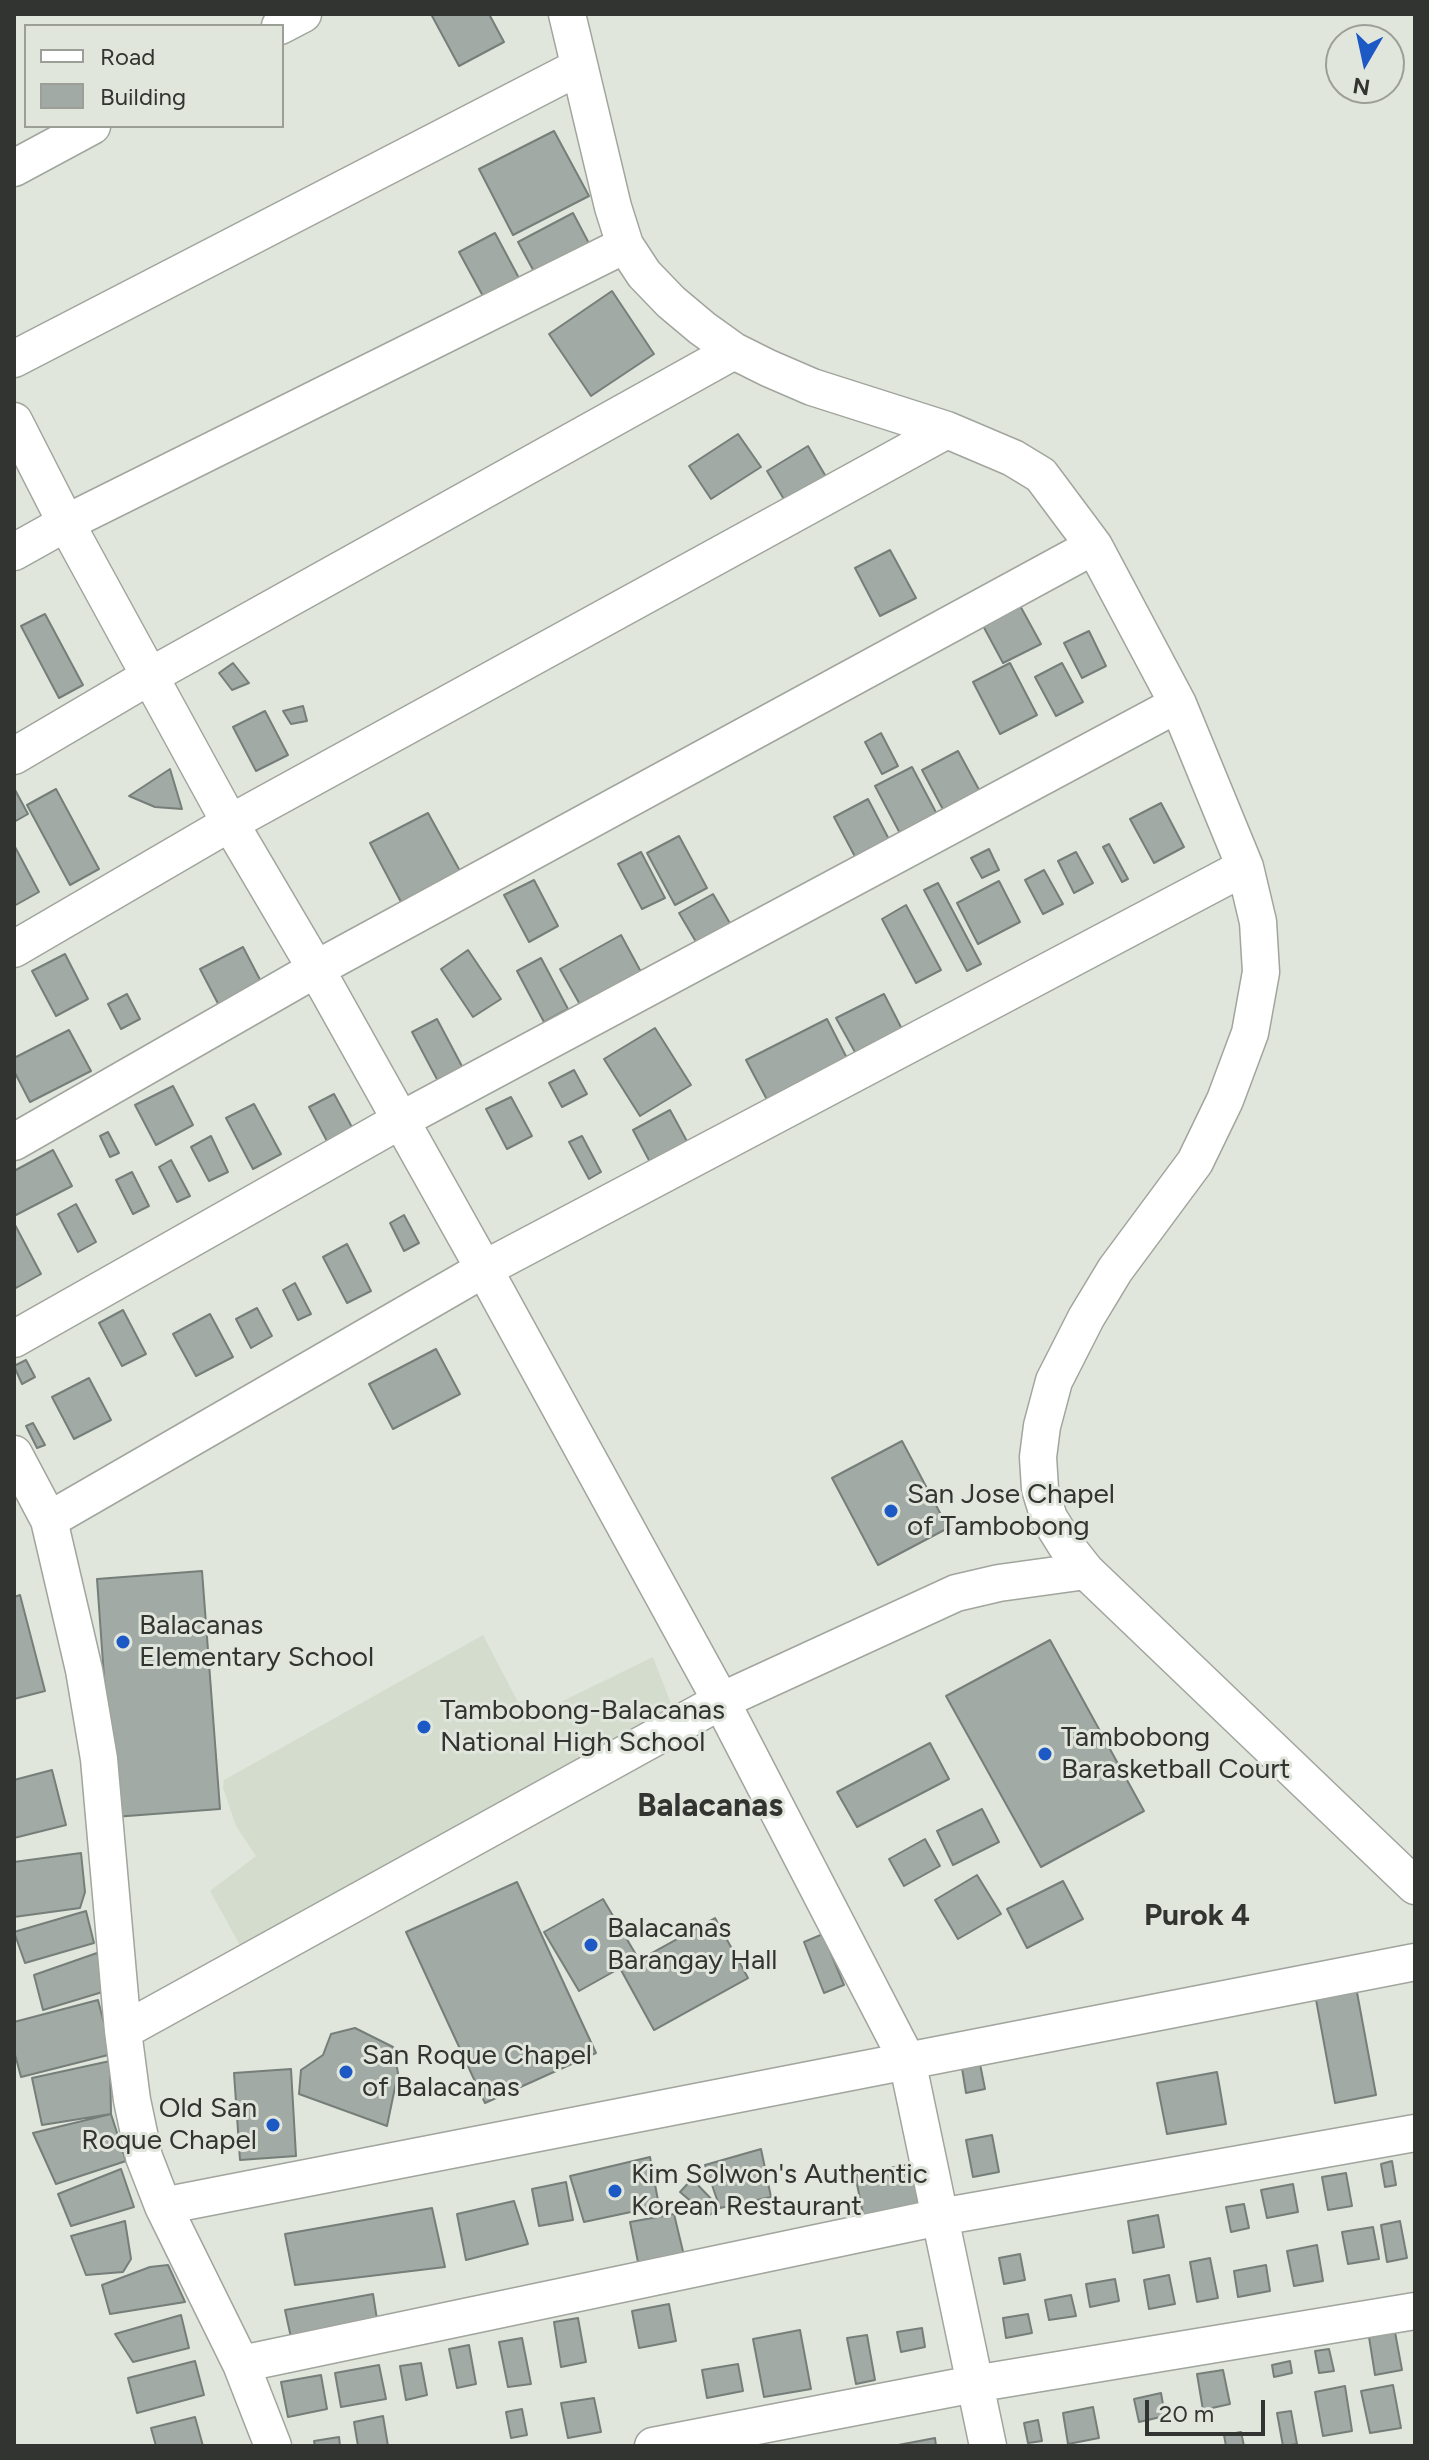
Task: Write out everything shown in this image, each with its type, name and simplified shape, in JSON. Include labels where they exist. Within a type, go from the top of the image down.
[{"type":"street","points":[[284,24],[303,14]]},
{"type":"street","points":[[567,14],[625,245],[644,274],[671,302],[734,351],[812,387],[947,430],[1013,458],[1041,475],[1094,546],[1178,704],[1245,867],[1258,922],[1261,972],[1250,1033],[1225,1100],[1195,1162],[1115,1270],[1054,1381],[1042,1426],[1038,1457],[1040,1489],[1049,1518],[1086,1571],[1415,1886]]},
{"type":"street","points":[[14,359],[579,67]]},
{"type":"street","points":[[14,168],[88,128]]},
{"type":"street","points":[[14,552],[66,523],[625,245]]},
{"type":"street","points":[[14,756],[150,676],[734,351]]},
{"type":"street","points":[[14,421],[66,523],[230,823],[401,1120],[721,1701],[907,2060],[988,2446]]},
{"type":"street","points":[[14,949],[230,823],[947,430]]},
{"type":"street","points":[[14,1142],[316,969],[1094,546]]},
{"type":"street","points":[[14,1339],[401,1120],[1178,704]]},
{"type":"street","points":[[49,1520],[484,1269],[1245,867]]},
{"type":"street","points":[[14,1454],[49,1520],[84,1670],[99,1759],[123,2031],[132,2100],[144,2157],[163,2206],[241,2364],[273,2446]]},
{"type":"street","points":[[123,2031],[721,1701],[956,1593],[999,1583],[1086,1571]]},
{"type":"street","points":[[163,2206],[1415,1962]]},
{"type":"street","points":[[241,2364],[940,2217],[1415,2133]]},
{"type":"street","points":[[653,2446],[974,2384],[1415,2311]]},
{"type":"shaded area","points":[[483,1635],[518,1702],[529,1699],[542,1711],[653,1657],[675,1714],[246,1956],[210,1891],[256,1856],[236,1826],[223,1788],[224,1780]]},
{"type":"building","points":[[431,14],[489,14],[504,42],[459,66]]},
{"type":"building","points":[[554,131],[589,196],[513,235],[479,169]]},
{"type":"building","points":[[573,213],[593,251],[538,279],[518,242]]},
{"type":"building","points":[[495,233],[520,280],[484,298],[459,252]]},
{"type":"building","points":[[612,291],[654,354],[591,396],[549,334]]},
{"type":"building","points":[[738,434],[761,467],[711,499],[689,466]]},
{"type":"building","points":[[808,446],[832,487],[791,511],[767,471]]},
{"type":"building","points":[[890,550],[916,598],[880,616],[855,568]]},
{"type":"building","points":[[1018,602],[1041,644],[1003,663],[981,622]]},
{"type":"building","points":[[45,614],[83,685],[59,698],[21,626]]},
{"type":"building","points":[[1089,631],[1106,666],[1082,678],[1064,643]]},
{"type":"building","points":[[233,663],[249,683],[232,690],[219,673]]},
{"type":"building","points":[[1010,663],[1037,715],[1000,734],[973,682]]},
{"type":"building","points":[[1062,663],[1083,702],[1056,716],[1035,677]]},
{"type":"building","points":[[303,706],[307,721],[291,724],[283,711]]},
{"type":"building","points":[[265,711],[288,755],[256,771],[233,727]]},
{"type":"building","points":[[881,733],[898,766],[882,774],[865,742]]},
{"type":"building","points":[[958,751],[983,797],[947,817],[922,770]]},
{"type":"building","points":[[912,767],[940,820],[903,839],[875,786]]},
{"type":"building","points":[[170,769],[182,809],[155,807],[129,796]]},
{"type":"building","points":[[14,788],[28,814],[14,822]]},
{"type":"building","points":[[56,789],[99,869],[70,885],[27,805]]},
{"type":"building","points":[[868,799],[894,849],[860,866],[834,817]]},
{"type":"building","points":[[1161,803],[1184,847],[1154,863],[1130,819]]},
{"type":"building","points":[[428,813],[460,871],[401,902],[370,843]]},
{"type":"building","points":[[679,836],[707,888],[675,905],[647,853]]},
{"type":"building","points":[[1109,844],[1128,879],[1122,882],[1103,847]]},
{"type":"building","points":[[14,845],[39,892],[14,906]]},
{"type":"building","points":[[989,849],[999,870],[982,878],[971,858]]},
{"type":"building","points":[[641,852],[665,898],[642,909],[618,864]]},
{"type":"building","points":[[1076,852],[1093,883],[1074,893],[1058,861]]},
{"type":"building","points":[[1044,870],[1063,904],[1043,914],[1025,880]]},
{"type":"building","points":[[534,880],[558,926],[529,942],[504,895]]},
{"type":"building","points":[[999,881],[1020,922],[978,944],[957,903]]},
{"type":"building","points":[[938,883],[981,964],[967,971],[924,890]]},
{"type":"building","points":[[713,894],[735,932],[702,952],[679,913]]},
{"type":"building","points":[[906,905],[941,970],[916,983],[882,919]]},
{"type":"building","points":[[621,935],[647,983],[587,1017],[560,969]]},
{"type":"building","points":[[243,947],[268,995],[225,1017],[200,969]]},
{"type":"building","points":[[468,950],[501,999],[473,1017],[441,969]]},
{"type":"building","points":[[65,954],[88,999],[56,1016],[32,971]]},
{"type":"building","points":[[541,958],[568,1009],[544,1022],[517,971]]},
{"type":"building","points":[[127,994],[140,1019],[121,1029],[108,1004]]},
{"type":"building","points":[[884,994],[906,1037],[860,1061],[836,1018]]},
{"type":"building","points":[[437,1019],[464,1070],[439,1083],[412,1032]]},
{"type":"building","points":[[827,1019],[853,1070],[773,1111],[746,1060]]},
{"type":"building","points":[[655,1028],[691,1085],[640,1116],[604,1059]]},
{"type":"building","points":[[69,1030],[91,1071],[30,1102],[14,1071],[14,1058]]},
{"type":"building","points":[[574,1070],[587,1094],[562,1107],[549,1083]]},
{"type":"building","points":[[173,1086],[193,1125],[156,1145],[135,1105]]},
{"type":"building","points":[[334,1094],[353,1129],[328,1143],[309,1107]]},
{"type":"building","points":[[511,1097],[532,1136],[507,1149],[486,1109]]},
{"type":"building","points":[[254,1104],[281,1154],[253,1169],[226,1118]]},
{"type":"building","points":[[670,1110],[689,1145],[651,1164],[633,1130]]},
{"type":"building","points":[[108,1132],[119,1153],[110,1157],[100,1136]]},
{"type":"building","points":[[211,1136],[228,1172],[209,1181],[191,1147]]},
{"type":"building","points":[[582,1136],[601,1172],[589,1179],[569,1142]]},
{"type":"building","points":[[53,1150],[72,1186],[14,1216],[14,1171]]},
{"type":"building","points":[[171,1160],[190,1196],[177,1202],[159,1167]]},
{"type":"building","points":[[132,1172],[149,1206],[133,1214],[116,1180]]},
{"type":"building","points":[[76,1204],[96,1242],[78,1252],[58,1214]]},
{"type":"building","points":[[404,1215],[419,1243],[404,1251],[390,1223]]},
{"type":"building","points":[[14,1223],[41,1274],[16,1288],[14,1284]]},
{"type":"building","points":[[347,1244],[371,1291],[347,1303],[323,1257]]},
{"type":"building","points":[[295,1283],[311,1314],[298,1320],[283,1290]]},
{"type":"building","points":[[257,1308],[272,1336],[251,1348],[236,1319]]},
{"type":"building","points":[[123,1310],[146,1354],[122,1366],[99,1323]]},
{"type":"building","points":[[210,1314],[233,1357],[196,1376],[173,1334]]},
{"type":"building","points":[[436,1349],[460,1394],[393,1429],[369,1384]]},
{"type":"building","points":[[26,1360],[35,1377],[22,1384],[14,1366]]},
{"type":"building","points":[[89,1378],[111,1420],[74,1439],[52,1397]]},
{"type":"building","points":[[33,1423],[45,1445],[37,1448],[26,1426]]},
{"type":"building","points":[[902,1441],[948,1528],[878,1565],[832,1478]]},
{"type":"building","points":[[202,1571],[220,1809],[114,1817],[97,1579]]},
{"type":"building","points":[[20,1595],[45,1691],[14,1699],[14,1597]]},
{"type":"building","name":"Tambobong Barasketball Court","points":[[1050,1640],[1144,1811],[1041,1867],[946,1696]]},
{"type":"building","points":[[930,1743],[949,1779],[857,1827],[837,1792]]},
{"type":"building","points":[[52,1770],[66,1825],[14,1838],[14,1780]]},
{"type":"building","points":[[982,1809],[999,1842],[953,1865],[937,1831]]},
{"type":"building","points":[[925,1839],[940,1866],[904,1886],[889,1859]]},
{"type":"building","points":[[81,1853],[85,1892],[80,1908],[14,1917],[14,1862]]},
{"type":"building","points":[[977,1875],[1001,1914],[958,1939],[935,1900]]},
{"type":"building","points":[[1063,1881],[1083,1919],[1027,1948],[1007,1909]]},
{"type":"building","points":[[517,1882],[596,2053],[485,2103],[406,1932]]},
{"type":"building","name":"Balacanas Barangay Hall","points":[[603,1899],[638,1958],[579,1991],[544,1932]]},
{"type":"building","points":[[86,1911],[94,1943],[25,1963],[14,1932]]},
{"type":"building","points":[[715,1918],[748,1978],[654,2030],[621,1970]]},
{"type":"building","points":[[823,1934],[844,1985],[824,1993],[804,1942]]},
{"type":"building","points":[[97,1953],[109,1990],[43,2010],[34,1975]]},
{"type":"building","points":[[1356,1987],[1376,2095],[1335,2103],[1315,1994]]},
{"type":"building","points":[[98,2000],[112,2054],[21,2077],[14,2051],[14,2022]]},
{"type":"building","points":[[355,2028],[393,2047],[398,2073],[387,2126],[299,2094],[301,2070],[323,2055],[331,2034]]},
{"type":"building","points":[[979,2059],[985,2089],[966,2093],[961,2062]]},
{"type":"building","points":[[110,2061],[111,2114],[42,2125],[32,2078]]},
{"type":"building","points":[[291,2069],[296,2156],[240,2160],[234,2073]]},
{"type":"building","points":[[1217,2072],[1226,2124],[1167,2134],[1157,2083]]},
{"type":"building","points":[[111,2114],[126,2161],[56,2184],[33,2133]]},
{"type":"building","points":[[992,2135],[999,2172],[973,2177],[966,2140]]},
{"type":"building","points":[[761,2149],[771,2197],[720,2208],[705,2165]]},
{"type":"building","name":"Kim Solwon's Authentic Korean Restaurant","points":[[650,2157],[659,2206],[584,2222],[570,2176]]},
{"type":"building","points":[[1392,2161],[1396,2185],[1385,2187],[1381,2164]]},
{"type":"building","points":[[918,2163],[927,2213],[865,2224],[855,2174]]},
{"type":"building","points":[[121,2169],[134,2207],[71,2226],[58,2194]]},
{"type":"building","points":[[1346,2173],[1352,2206],[1328,2210],[1322,2177]]},
{"type":"building","points":[[692,2179],[720,2208],[708,2216],[680,2192]]},
{"type":"building","points":[[566,2182],[573,2220],[539,2226],[532,2189]]},
{"type":"building","points":[[1293,2184],[1298,2212],[1267,2218],[1261,2190]]},
{"type":"building","points":[[514,2201],[528,2244],[466,2260],[457,2214]]},
{"type":"building","points":[[1244,2204],[1249,2228],[1231,2232],[1226,2207]]},
{"type":"building","points":[[432,2208],[445,2267],[295,2285],[285,2234]]},
{"type":"building","points":[[674,2214],[686,2264],[640,2272],[630,2222]]},
{"type":"building","points":[[1158,2215],[1164,2247],[1133,2253],[1128,2221]]},
{"type":"building","points":[[125,2221],[131,2259],[123,2272],[86,2275],[71,2236]]},
{"type":"building","points":[[1400,2221],[1407,2258],[1387,2262],[1381,2225]]},
{"type":"building","points":[[1373,2227],[1379,2259],[1348,2264],[1342,2232]]},
{"type":"building","points":[[1317,2245],[1323,2281],[1294,2286],[1287,2251]]},
{"type":"building","points":[[1020,2254],[1025,2280],[1004,2284],[999,2258]]},
{"type":"building","points":[[1210,2258],[1218,2298],[1197,2302],[1190,2262]]},
{"type":"building","points":[[168,2265],[185,2302],[110,2314],[102,2285],[150,2267]]},
{"type":"building","points":[[1266,2265],[1270,2291],[1238,2297],[1234,2271]]},
{"type":"building","points":[[1169,2275],[1175,2304],[1149,2309],[1144,2280]]},
{"type":"building","points":[[1115,2279],[1119,2301],[1090,2307],[1086,2284]]},
{"type":"building","points":[[373,2294],[378,2326],[292,2342],[285,2310]]},
{"type":"building","points":[[1071,2295],[1076,2316],[1049,2320],[1045,2300]]},
{"type":"building","points":[[669,2304],[676,2341],[639,2348],[632,2311]]},
{"type":"building","points":[[1028,2314],[1032,2333],[1006,2338],[1003,2318]]},
{"type":"building","points":[[181,2315],[189,2348],[133,2362],[115,2334]]},
{"type":"building","points":[[578,2318],[586,2362],[561,2367],[554,2322]]},
{"type":"building","points":[[922,2328],[925,2347],[901,2352],[897,2332]]},
{"type":"building","points":[[800,2330],[811,2389],[764,2397],[753,2339]]},
{"type":"building","points":[[1395,2332],[1402,2370],[1375,2375],[1369,2337]]},
{"type":"building","points":[[867,2335],[875,2380],[856,2384],[847,2338]]},
{"type":"building","points":[[522,2338],[531,2384],[508,2387],[499,2342]]},
{"type":"building","points":[[469,2345],[476,2384],[457,2388],[449,2349]]},
{"type":"building","points":[[1329,2349],[1334,2371],[1319,2373],[1315,2351]]},
{"type":"building","points":[[195,2361],[204,2395],[137,2413],[128,2378]]},
{"type":"building","points":[[1290,2361],[1292,2373],[1274,2377],[1272,2365]]},
{"type":"building","points":[[421,2363],[427,2395],[406,2400],[400,2366]]},
{"type":"building","points":[[738,2364],[743,2391],[707,2398],[702,2370]]},
{"type":"building","points":[[379,2365],[386,2399],[341,2407],[335,2373]]},
{"type":"building","points":[[1223,2370],[1230,2404],[1203,2410],[1197,2374]]},
{"type":"building","points":[[321,2375],[327,2409],[288,2417],[281,2382]]},
{"type":"building","points":[[1393,2385],[1401,2428],[1370,2433],[1361,2391]]},
{"type":"building","points":[[1345,2386],[1352,2431],[1323,2436],[1315,2392]]},
{"type":"building","points":[[1161,2393],[1165,2416],[1139,2422],[1134,2399]]},
{"type":"building","points":[[594,2398],[601,2432],[568,2438],[561,2403]]},
{"type":"building","points":[[1093,2407],[1099,2438],[1068,2444],[1063,2413]]},
{"type":"building","points":[[522,2409],[527,2435],[511,2438],[506,2412]]},
{"type":"building","points":[[1291,2411],[1297,2444],[1283,2446],[1277,2413]]},
{"type":"building","points":[[383,2416],[388,2446],[358,2446],[354,2422]]},
{"type":"building","points":[[195,2417],[203,2446],[156,2446],[151,2428]]},
{"type":"building","points":[[1038,2420],[1042,2441],[1028,2443],[1024,2423]]},
{"type":"building","points":[[1241,2432],[1244,2446],[1226,2446],[1224,2435]]},
{"type":"building","points":[[339,2437],[340,2446],[315,2446],[314,2441]]},
{"type":"building","points":[[935,2438],[936,2446],[893,2446]]},
{"type":"place","name":"San Jose Chapel of Tambobong","points":[[891,1511]]},
{"type":"place","name":"Balacanas Elementary School","points":[[123,1642]]},
{"type":"place","name":"Tambobong-Balacanas National High School","points":[[424,1727]]},
{"type":"place","name":"Tambobong Barasketball Court","points":[[1045,1754]]},
{"type":"place","name":"Balacanas Barangay Hall","points":[[591,1945]]},
{"type":"place","name":"San Roque Chapel of Balacanas","points":[[346,2072]]},
{"type":"place","name":"Old San Roque Chapel","points":[[273,2125]]},
{"type":"place","name":"Kim Solwon's Authentic Korean Restaurant","points":[[615,2191]]},
{"type":"district","name":"Balacanas","points":[[710,1807]]},
{"type":"district","name":"Purok 4","points":[[1197,1916]]}]
